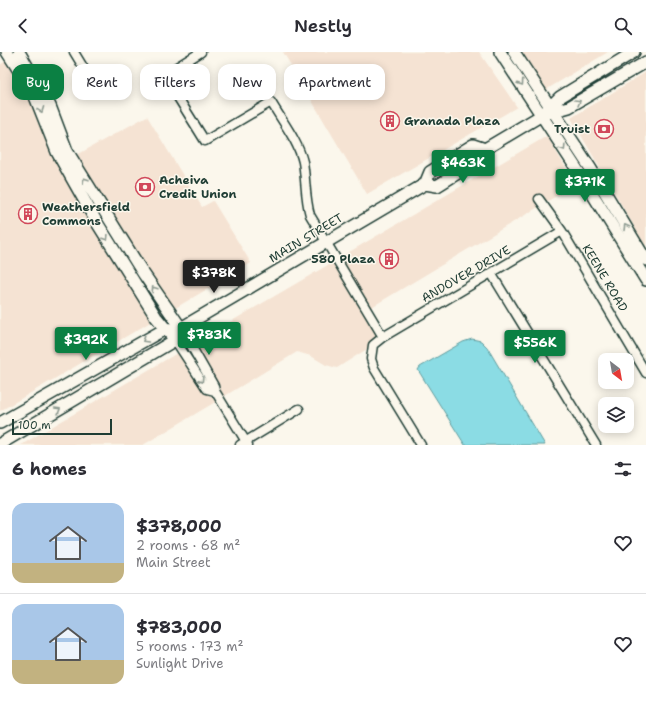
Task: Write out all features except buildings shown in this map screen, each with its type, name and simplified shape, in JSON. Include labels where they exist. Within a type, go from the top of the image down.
[{"type":"main road","points":[[500,52],[542,115],[646,280]]},
{"type":"main road","points":[[514,52],[552,109],[646,260]]},
{"type":"main road","name":"MAIN STREET","points":[[552,109],[560,97],[634,52]]},
{"type":"main road","points":[[3,442],[175,340],[181,328],[143,273],[67,151],[50,106],[16,54]]},
{"type":"main road","points":[[16,54],[57,152],[96,221],[164,329],[175,340]]},
{"type":"main road","name":"MAIN STREET","points":[[425,184],[437,186],[480,159],[486,149],[552,109],[569,107],[646,62]]},
{"type":"main road","name":"MAIN STREET","points":[[0,423],[164,329],[181,328],[425,184],[430,172],[473,145],[486,149]]},
{"type":"main road","points":[[3,442],[8,433],[29,415],[33,404]]},
{"type":"street","points":[[74,52],[81,64]]},
{"type":"street","points":[[201,52],[164,75],[205,141],[271,102],[297,145],[302,161],[306,202],[310,215],[325,243],[383,337],[373,345],[371,359],[421,445]]},
{"type":"street","name":"KEENE ROAD","points":[[539,199],[562,231],[646,373]]},
{"type":"street","name":"ANDOVER DRIVE","points":[[383,337],[562,231]]},
{"type":"street","points":[[491,273],[596,445]]},
{"type":"street","points":[[181,328],[214,386],[214,391],[245,444],[299,409]]},
{"type":"street","points":[[175,340],[207,389],[214,391]]},
{"type":"shaded area","points":[[283,52],[479,52],[517,107],[367,194],[311,100],[385,100],[385,64],[290,64]]},
{"type":"shaded area","points":[[518,52],[608,52],[544,91]]},
{"type":"shaded area","points":[[7,60],[12,68],[12,100],[33,100],[154,320],[0,411],[0,65]]},
{"type":"shaded area","points":[[646,72],[646,247],[571,118]]},
{"type":"shaded area","points":[[39,100],[43,100],[166,314],[160,317],[99,220]]},
{"type":"shaded area","points":[[147,116],[202,207],[213,201],[251,263],[172,310],[75,156]]},
{"type":"shaded area","points":[[547,136],[576,185],[546,202],[539,194],[534,198],[540,206],[370,308],[339,258]]},
{"type":"shaded area","points":[[333,262],[378,336],[370,342],[367,349],[337,368],[326,365],[311,356],[297,352],[223,397],[218,383],[194,343]]},
{"type":"shaded area","points":[[179,352],[204,391],[217,401],[143,445],[21,445]]},
{"type":"water","points":[[472,339],[481,341],[487,347],[545,445],[465,445],[418,370],[420,367],[463,342]]},
{"type":"place","name":"Granada Plaza","points":[[390,121]]},
{"type":"place","name":"Truist","points":[[604,129]]},
{"type":"place","name":"Acheiva Credit Union","points":[[145,187]]},
{"type":"place","name":"Weathersfield Commons","points":[[28,214]]},
{"type":"place","name":"580 Plaza","points":[[389,259]]}]
